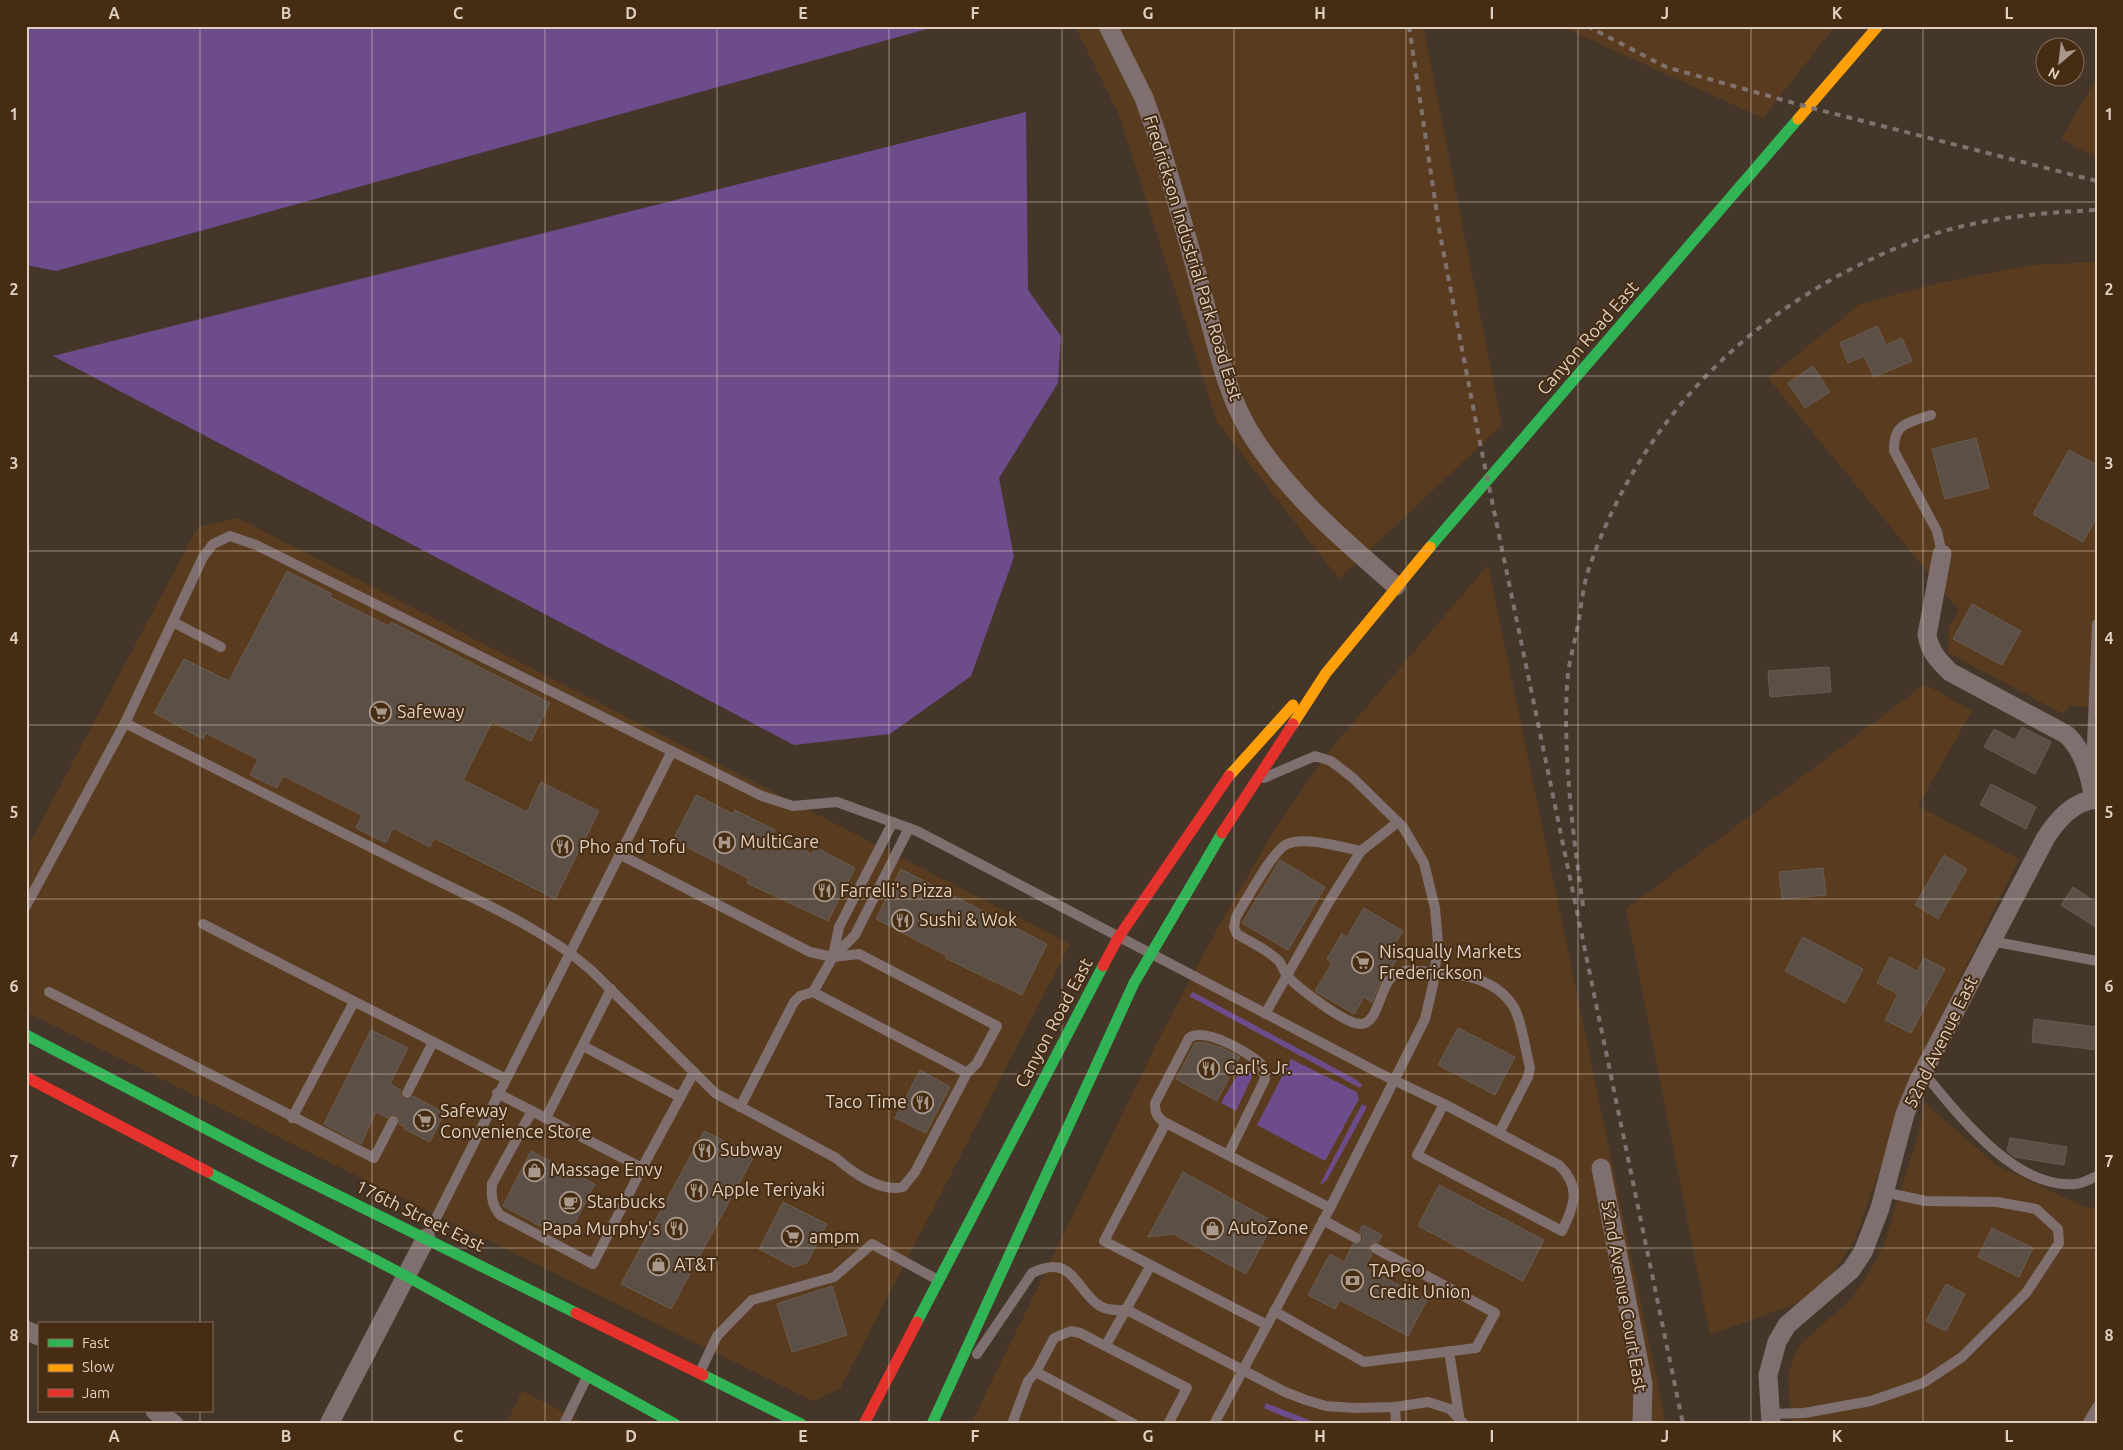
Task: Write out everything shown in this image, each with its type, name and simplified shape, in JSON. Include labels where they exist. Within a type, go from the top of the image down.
[{"type":"main road","name":"Canyon Road East","points":[[932,1424],[946,1397],[1127,996],[1224,829],[1326,673],[1396,586],[1878,26]]},
{"type":"main road","name":"Canyon Road East","points":[[864,1424],[1118,938],[1236,766],[1268,729],[1326,673]]},
{"type":"main road","name":"176th Street East","points":[[26,1035],[266,1160],[801,1424]]},
{"type":"main road","points":[[26,1077],[406,1276],[675,1424]]},
{"type":"street","name":"Fredrickson Industrial Park Road East","points":[[1108,26],[1144,98],[1156,132],[1228,386],[1247,428],[1270,462],[1301,496],[1343,539],[1396,586]]},
{"type":"street","points":[[1942,554],[1927,635],[1929,647],[1935,658],[1950,672],[2067,735],[2074,742],[2090,776],[2096,798]]},
{"type":"street","name":"52nd Avenue East","points":[[1770,1419],[1768,1375],[1776,1342],[1787,1326],[1851,1270],[1863,1252],[1884,1192],[1905,1114],[1923,1072],[1991,941],[2055,824],[2067,811],[2096,798]]},
{"type":"street","name":"52nd Avenue Court East","points":[[1601,1168],[1643,1384],[1642,1424]]},
{"type":"street","points":[[329,1424],[426,1238]]},
{"type":"street","points":[[26,1330],[38,1336]]},
{"type":"street","points":[[156,1412],[174,1424]]},
{"type":"lane","points":[[1931,415],[1902,425],[1894,436],[1894,451],[1937,531],[1942,554]]},
{"type":"lane","points":[[26,906],[124,722],[203,557],[213,544],[230,536],[256,545],[762,796],[792,806],[837,802],[909,828],[1265,1014],[1444,1104],[1559,1165],[1567,1173],[1575,1199],[1562,1231],[1417,1155],[1444,1104]]},
{"type":"lane","points":[[173,622],[221,647]]},
{"type":"lane","points":[[2090,776],[2097,624]]},
{"type":"lane","points":[[124,722],[495,909],[569,951],[611,989],[714,1093],[836,1158],[847,1167],[886,1188],[902,1187],[915,1172],[967,1074],[977,1063],[997,1026],[859,954],[833,957],[810,952],[619,854]]},
{"type":"lane","points":[[426,1238],[504,1078],[672,751]]},
{"type":"lane","points":[[1214,1424],[1330,1208],[1425,1019],[1438,943],[1424,863],[1398,822],[1354,778],[1331,760],[1315,756],[1257,781]]},
{"type":"lane","points":[[833,957],[839,927],[892,822]]},
{"type":"lane","points":[[1265,1014],[1286,975],[1361,851],[1398,822]]},
{"type":"lane","points":[[740,1107],[794,1002],[800,996],[813,992],[833,957],[854,935],[909,828]]},
{"type":"lane","points":[[1361,851],[1310,841],[1287,844],[1273,858],[1236,917],[1234,927],[1238,934],[1279,961],[1286,975],[1318,1003],[1354,1023],[1361,1024],[1372,1018],[1380,997],[1392,977],[1408,970],[1447,972],[1472,976],[1498,990],[1514,1007],[1530,1068],[1528,1077],[1499,1133]]},
{"type":"lane","points":[[203,924],[504,1078]]},
{"type":"lane","points":[[1991,941],[2097,961]]},
{"type":"lane","points":[[546,1118],[611,989]]},
{"type":"lane","points":[[49,992],[292,1118],[374,1158],[393,1121]]},
{"type":"lane","points":[[813,992],[967,1074]]},
{"type":"lane","points":[[292,1118],[354,1002]]},
{"type":"lane","points":[[1228,1155],[1265,1079],[1262,1065],[1256,1059],[1225,1043],[1201,1033],[1193,1034],[1189,1038],[1155,1103],[1155,1111],[1159,1118],[1228,1155],[1330,1208]]},
{"type":"lane","points":[[407,1093],[433,1042]]},
{"type":"lane","points":[[583,1046],[680,1097]]},
{"type":"lane","points":[[532,1111],[492,1184],[491,1195],[494,1207],[500,1215],[593,1264],[694,1072]]},
{"type":"lane","points":[[1923,1072],[1970,1128],[1999,1154],[2051,1182],[2077,1184],[2097,1176]]},
{"type":"lane","points":[[497,1093],[642,1168]]},
{"type":"lane","points":[[1166,1122],[1104,1240],[1267,1325]]},
{"type":"lane","points":[[1770,1419],[1871,1401],[1923,1383],[1962,1357],[2026,1293],[2058,1243],[2058,1229],[2036,1209],[1997,1202],[1925,1201],[1884,1192]]},
{"type":"lane","points":[[1323,1220],[1356,1238]]},
{"type":"lane","points":[[699,1373],[717,1336],[752,1300],[834,1277],[872,1244],[939,1280]]},
{"type":"lane","points":[[1274,1312],[1364,1362],[1476,1348],[1495,1313],[1375,1248]]},
{"type":"lane","points":[[1106,1345],[1151,1265]]},
{"type":"lane","points":[[946,1397],[999,1324],[1032,1273],[1042,1268],[1065,1270],[1074,1276],[1093,1300],[1102,1307],[1127,1310],[1285,1392],[1326,1406],[1354,1408],[1394,1407],[1434,1403],[1450,1409],[1462,1420]]},
{"type":"lane","points":[[1012,1424],[1028,1381],[1036,1372],[1049,1345],[1061,1333],[1071,1331],[1106,1345],[1187,1388],[1168,1424]]},
{"type":"lane","points":[[1449,1352],[1462,1420]]},
{"type":"lane","points":[[1036,1372],[1134,1424]]},
{"type":"lane","points":[[564,1424],[587,1376]]},
{"type":"lane","points":[[1394,1407],[1396,1424]]},
{"type":"lane","points":[[2087,1424],[2097,1407]]},
{"type":"shaded area","points":[[26,26],[934,27],[56,271],[26,265]]},
{"type":"shaded area","points":[[1075,26],[1423,26],[1502,425],[1339,579],[1217,422],[1119,115]]},
{"type":"shaded area","points":[[1560,26],[1835,26],[1763,118]]},
{"type":"shaded area","points":[[2097,78],[2097,158],[2061,139]]},
{"type":"shaded area","points":[[1026,112],[1028,290],[1061,336],[1058,383],[999,478],[1014,557],[971,676],[890,734],[794,745],[53,356]]},
{"type":"shaded area","points":[[2097,262],[2097,707],[2069,706],[2064,714],[1948,653],[1949,627],[1959,610],[1768,378],[1860,304],[1939,283],[2031,265]]},
{"type":"shaded area","points":[[238,518],[1070,944],[840,1389],[813,1401],[26,1012],[26,850],[198,527]]},
{"type":"shaded area","points":[[1488,565],[1666,1424],[971,1424],[1159,1039],[1210,942],[1276,827],[1330,750]]},
{"type":"shaded area","points":[[1925,684],[1972,711],[1918,806],[2019,859],[1913,1075],[1855,1239],[1832,1275],[1809,1299],[1710,1335],[1626,909]]},
{"type":"shaded area","points":[[1193,992],[1357,1080],[1362,1085],[1360,1088],[1189,996]]},
{"type":"shaded area","points":[[1291,1059],[1357,1092],[1359,1099],[1325,1161],[1257,1125]]},
{"type":"shaded area","points":[[1243,1065],[1250,1071],[1252,1077],[1236,1111],[1221,1103]]},
{"type":"shaded area","points":[[1924,1102],[1996,1165],[2085,1207],[2097,1208],[2097,1424],[1791,1424],[1788,1376],[1793,1359],[1800,1345],[1851,1299],[1883,1247],[1917,1138]]},
{"type":"shaded area","points":[[1362,1104],[1367,1107],[1327,1180],[1319,1186]]},
{"type":"shaded area","points":[[522,1391],[587,1424],[506,1424]]},
{"type":"shaded area","points":[[1266,1403],[1319,1424],[1304,1423],[1284,1417],[1264,1408]]},
{"type":"building","points":[[1877,326],[1886,345],[1902,338],[1912,361],[1874,377],[1864,356],[1848,363],[1840,343]]},
{"type":"building","points":[[1813,366],[1830,392],[1805,408],[1788,383]]},
{"type":"building","points":[[1976,438],[1989,488],[1945,499],[1932,449]]},
{"type":"building","points":[[2069,450],[2097,465],[2097,517],[2083,542],[2033,514]]},
{"type":"building","name":"Safeway","points":[[287,571],[332,594],[330,597],[389,626],[391,622],[550,703],[531,741],[492,722],[463,780],[527,812],[541,782],[599,811],[555,899],[434,838],[430,847],[393,828],[386,843],[356,828],[362,815],[283,776],[277,788],[250,775],[258,759],[206,733],[203,739],[154,713],[184,659],[229,681]]},
{"type":"building","points":[[1972,604],[2021,631],[2002,665],[1953,639]]},
{"type":"building","points":[[1829,667],[1831,692],[1770,697],[1768,671]]},
{"type":"building","points":[[2022,727],[2051,742],[2035,774],[1984,747],[1994,729],[2015,740]]},
{"type":"building","points":[[1991,784],[2036,807],[2026,829],[1980,805]]},
{"type":"building","points":[[696,795],[733,814],[735,810],[775,830],[773,834],[812,854],[815,847],[855,868],[828,921],[747,883],[749,879],[673,840]]},
{"type":"building","points":[[1944,855],[1967,869],[1938,919],[1915,905]]},
{"type":"building","points":[[1280,860],[1325,887],[1288,950],[1242,923]]},
{"type":"building","points":[[1823,868],[1826,895],[1782,899],[1779,872]]},
{"type":"building","points":[[901,869],[1047,944],[1022,995],[945,958],[947,956],[876,919]]},
{"type":"building","points":[[2073,887],[2097,903],[2097,928],[2061,905]]},
{"type":"building","name":"Nisqually Markets Frederickson","points":[[1364,908],[1403,931],[1393,947],[1401,952],[1391,969],[1382,978],[1372,1002],[1364,997],[1354,1014],[1315,991],[1332,963],[1327,959],[1342,933],[1347,937]]},
{"type":"building","points":[[1803,937],[1863,969],[1845,1003],[1785,971]]},
{"type":"building","points":[[1890,957],[1917,971],[1924,958],[1945,969],[1911,1033],[1885,1020],[1898,994],[1877,983]]},
{"type":"building","points":[[2034,1019],[2097,1027],[2097,1050],[2032,1042]]},
{"type":"building","points":[[1458,1028],[1515,1057],[1495,1095],[1438,1065]]},
{"type":"building","points":[[371,1030],[408,1048],[390,1084],[401,1090],[400,1094],[403,1099],[408,1100],[413,1096],[444,1113],[430,1142],[404,1129],[405,1127],[399,1124],[398,1117],[393,1114],[387,1118],[376,1112],[361,1144],[324,1124]]},
{"type":"building","name":"Carl's Jr.","points":[[1203,1042],[1222,1048],[1240,1057],[1217,1101],[1176,1079],[1195,1043]]},
{"type":"building","name":"Taco Time","points":[[920,1070],[950,1087],[926,1133],[895,1118]]},
{"type":"building","points":[[704,1131],[754,1156],[671,1309],[621,1284]]},
{"type":"building","points":[[2010,1138],[2067,1147],[2064,1165],[2014,1157],[2007,1151]]},
{"type":"building","points":[[531,1151],[595,1184],[566,1240],[503,1206]]},
{"type":"building","name":"AutoZone","points":[[1183,1172],[1274,1222],[1246,1274],[1173,1234],[1148,1237]]},
{"type":"building","points":[[1439,1185],[1544,1240],[1523,1281],[1418,1226]]},
{"type":"building","name":"ampm","points":[[783,1202],[827,1224],[807,1263],[794,1267],[759,1249]]},
{"type":"building","name":"TAPCO Credit Union","points":[[1363,1225],[1382,1235],[1378,1242],[1372,1242],[1369,1245],[1369,1251],[1372,1254],[1365,1267],[1427,1300],[1408,1336],[1340,1300],[1335,1309],[1308,1295],[1330,1254],[1344,1262],[1353,1244],[1362,1242],[1363,1237],[1359,1232]]},
{"type":"building","points":[[1992,1228],[2033,1248],[2019,1277],[1978,1257]]},
{"type":"building","points":[[1946,1284],[1965,1294],[1946,1331],[1926,1321]]},
{"type":"building","points":[[832,1286],[847,1335],[792,1352],[777,1304]]},
{"type":"railway","points":[[1409,26],[1440,234],[1480,443],[1683,1424]]},
{"type":"railway","points":[[1587,26],[1666,67],[1808,107],[2097,181]]},
{"type":"railway","points":[[1583,906],[1572,824],[1566,740],[1567,685],[1570,662],[1588,571],[1611,515],[1639,462],[1673,414],[1711,371],[1755,332],[1802,297],[1854,268],[1909,243],[1955,228],[2025,215],[2097,210]]},
{"type":"traffic: fast","points":[[1430,547],[1798,119]]},
{"type":"traffic: fast","points":[[932,1424],[1134,983],[1222,833]]},
{"type":"traffic: fast","points":[[917,1322],[1103,966]]},
{"type":"traffic: fast","points":[[26,1035],[266,1160],[576,1313]]},
{"type":"traffic: fast","points":[[208,1172],[406,1276],[675,1424]]},
{"type":"traffic: fast","points":[[703,1375],[801,1424]]},
{"type":"traffic: slow","points":[[1798,119],[1878,26]]},
{"type":"traffic: slow","points":[[1293,724],[1326,673],[1430,547]]},
{"type":"traffic: slow","points":[[1229,776],[1293,705]]},
{"type":"traffic: jam","points":[[1222,833],[1293,724]]},
{"type":"traffic: jam","points":[[1103,966],[1118,938],[1229,776]]},
{"type":"traffic: jam","points":[[26,1077],[208,1172]]},
{"type":"traffic: jam","points":[[576,1313],[703,1375]]},
{"type":"traffic: jam","points":[[864,1424],[917,1322]]},
{"type":"place","name":"Safeway","points":[[381,712]]},
{"type":"place","name":"MultiCare","points":[[724,842]]},
{"type":"place","name":"Pho and Tofu","points":[[563,847]]},
{"type":"place","name":"Farrelli's Pizza","points":[[824,891]]},
{"type":"place","name":"Sushi & Wok","points":[[903,920]]},
{"type":"place","name":"Nisqually Markets Frederickson","points":[[1363,962]]},
{"type":"place","name":"Carl's Jr.","points":[[1208,1068]]},
{"type":"place","name":"Taco Time","points":[[923,1102]]},
{"type":"place","name":"Safeway Convenience Store","points":[[424,1121]]},
{"type":"place","name":"Subway","points":[[704,1150]]},
{"type":"place","name":"Massage Envy","points":[[534,1170]]},
{"type":"place","name":"Apple Teriyaki","points":[[696,1190]]},
{"type":"place","name":"Starbucks","points":[[571,1202]]},
{"type":"place","name":"AutoZone","points":[[1212,1228]]},
{"type":"place","name":"Papa Murphy's","points":[[676,1229]]},
{"type":"place","name":"ampm","points":[[793,1237]]},
{"type":"place","name":"AT&T","points":[[658,1265]]},
{"type":"place","name":"TAPCO Credit Union","points":[[1353,1281]]}]
